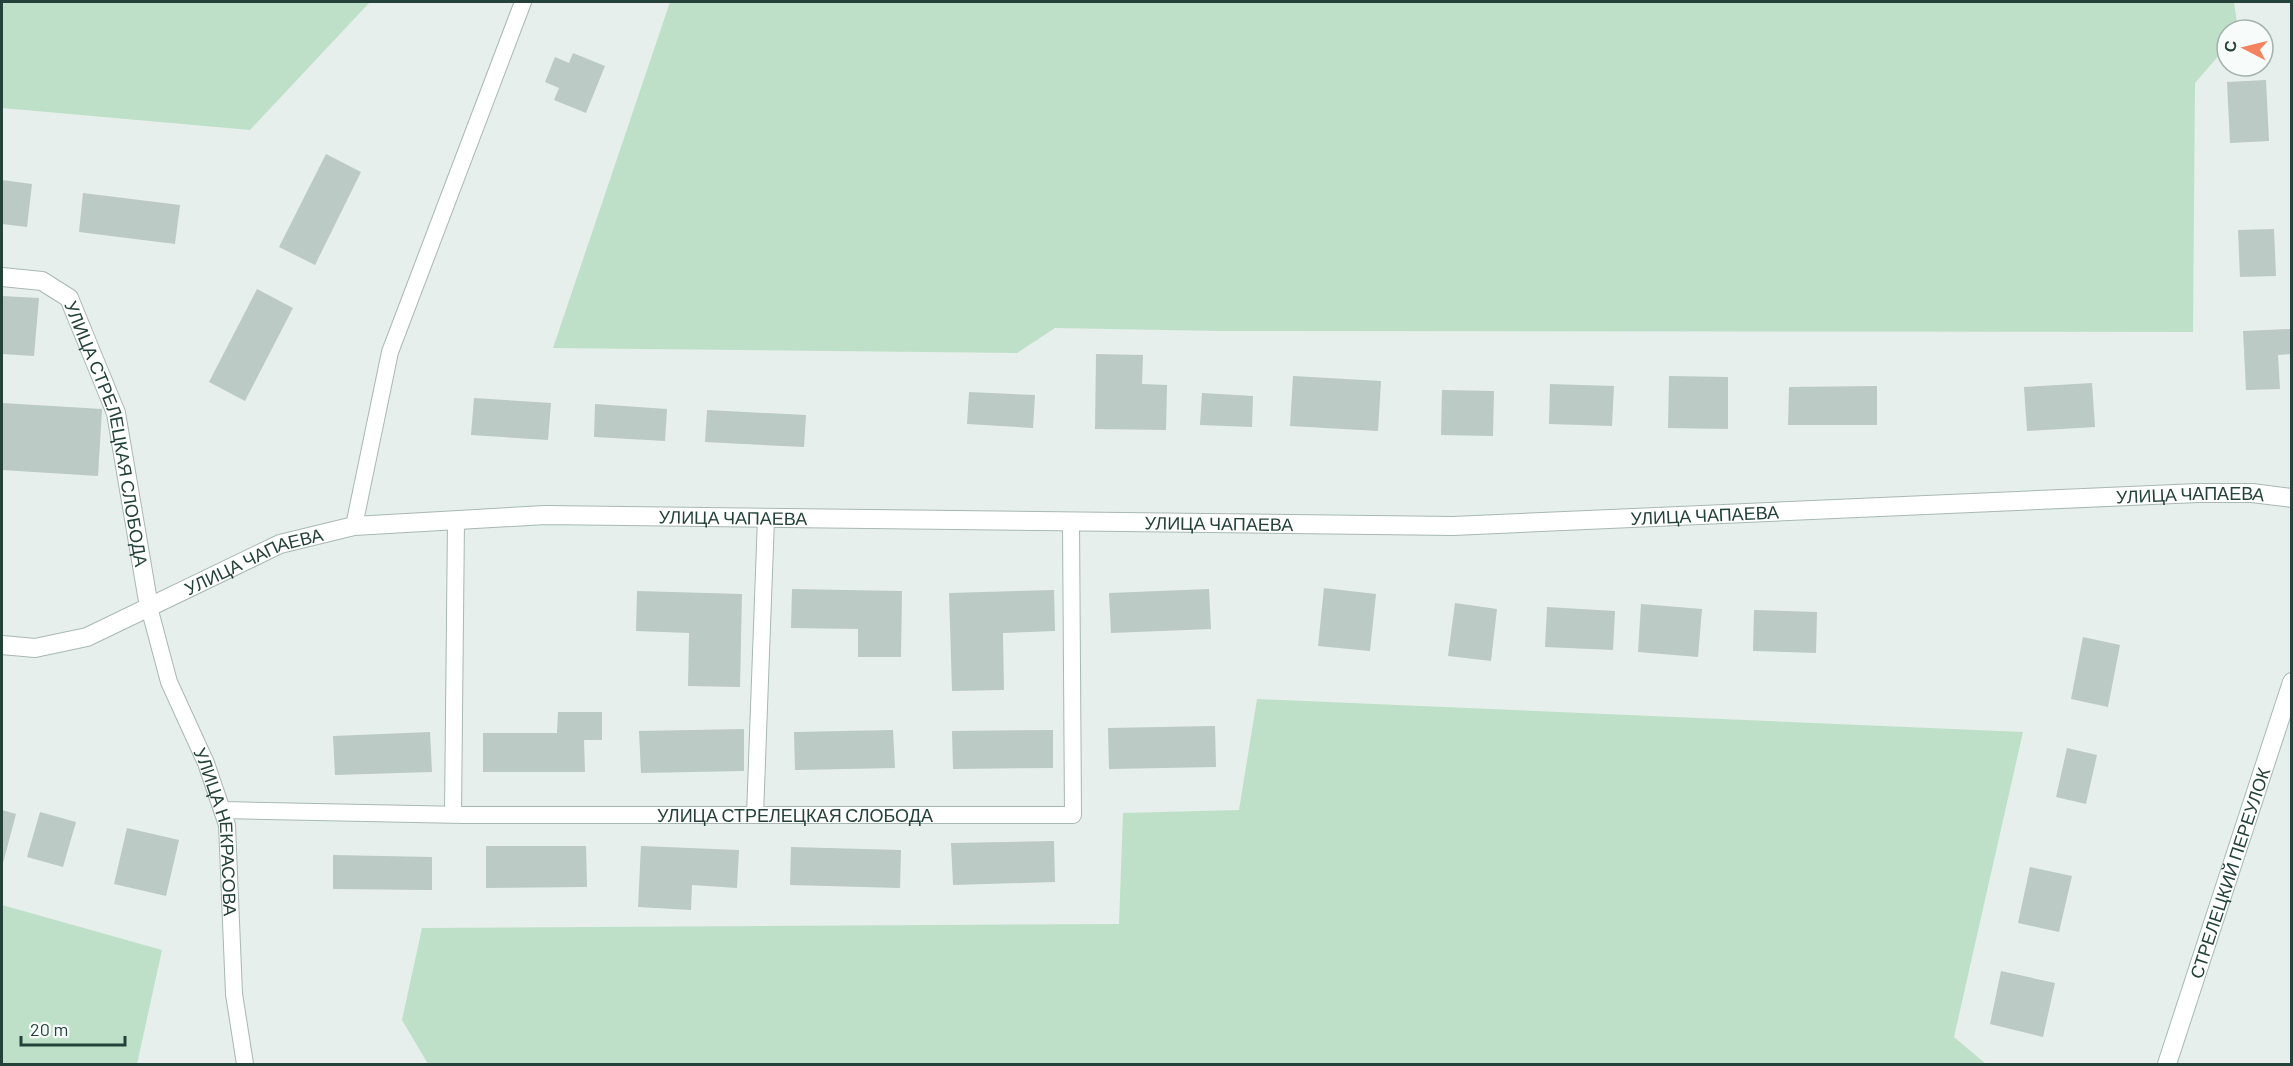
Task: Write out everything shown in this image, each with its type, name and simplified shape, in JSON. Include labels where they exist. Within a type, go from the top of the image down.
[{"type":"street","name":"УЛИЦА СТРЕЛЕЦКАЯ СЛОБОДА","points":[[2,277],[42,281],[69,298],[117,413],[154,604]]},
{"type":"street","name":"УЛИЦА ЧАПАЕВА","points":[[154,604],[280,544],[354,526],[545,515],[1453,526],[2198,493],[2252,493],[2292,498]]},
{"type":"street","points":[[2,645],[35,648],[87,637],[154,604]]},
{"type":"street","name":"СТРЕЛЕЦКИЙ ПЕРЕУЛОК","points":[[2167,1065],[2292,682]]},
{"type":"lane","points":[[354,526],[390,352],[523,2]]},
{"type":"lane","points":[[755,815],[766,518]]},
{"type":"lane","points":[[453,814],[456,520]]},
{"type":"lane","name":"УЛИЦА СТРЕЛЕЦКАЯ СЛОБОДА","points":[[222,810],[453,814],[1073,815],[1071,521]]},
{"type":"lane","name":"УЛИЦА НЕКРАСОВА","points":[[154,604],[169,682],[206,763],[227,825],[234,994],[245,1065]]},
{"type":"green space","points":[[2,2],[370,2],[250,130],[2,108]]},
{"type":"green space","points":[[670,2],[2234,2],[2236,18],[2215,18],[2215,60],[2195,83],[2193,332],[1220,331],[1055,328],[1017,353],[553,348]]},
{"type":"green space","points":[[1257,699],[2023,732],[1954,1037],[1986,1064],[428,1064],[402,1020],[422,928],[1119,924],[1123,813],[1239,810]]},
{"type":"green space","points":[[2,905],[162,950],[137,1064],[2,1064]]},
{"type":"building","points":[[573,53],[605,66],[586,113],[554,100],[559,88],[545,82],[555,57],[569,63]]},
{"type":"building","points":[[2266,80],[2269,141],[2230,143],[2227,82]]},
{"type":"building","points":[[326,154],[361,172],[315,265],[279,247]]},
{"type":"building","points":[[2,180],[32,184],[27,227],[2,224]]},
{"type":"building","points":[[83,193],[180,205],[175,244],[79,232]]},
{"type":"building","points":[[2274,229],[2276,276],[2240,277],[2238,230]]},
{"type":"building","points":[[257,289],[293,308],[245,401],[209,382]]},
{"type":"building","points":[[2,296],[39,298],[34,356],[2,354]]},
{"type":"building","points":[[2290,329],[2291,354],[2278,355],[2280,389],[2246,390],[2243,331]]},
{"type":"building","points":[[1096,354],[1143,355],[1142,384],[1167,385],[1166,430],[1095,429]]},
{"type":"building","points":[[1293,376],[1381,381],[1378,431],[1290,426]]},
{"type":"building","points":[[1669,376],[1728,377],[1728,429],[1668,428]]},
{"type":"building","points":[[2092,383],[2095,427],[2027,431],[2024,387]]},
{"type":"building","points":[[1550,384],[1614,386],[1612,426],[1549,424]]},
{"type":"building","points":[[1877,386],[1877,425],[1788,425],[1789,387]]},
{"type":"building","points":[[1442,390],[1494,391],[1493,436],[1441,435]]},
{"type":"building","points":[[969,392],[1035,395],[1033,428],[967,424]]},
{"type":"building","points":[[1202,393],[1253,396],[1252,427],[1200,425]]},
{"type":"building","points":[[474,398],[551,403],[548,440],[471,435]]},
{"type":"building","points":[[2,403],[102,409],[98,476],[2,470]]},
{"type":"building","points":[[595,404],[667,409],[665,441],[594,437]]},
{"type":"building","points":[[707,410],[806,415],[804,447],[705,442]]},
{"type":"building","points":[[1324,588],[1376,594],[1370,651],[1318,646]]},
{"type":"building","points":[[792,589],[902,591],[901,657],[858,657],[858,629],[791,628]]},
{"type":"building","points":[[1209,589],[1211,629],[1111,633],[1109,593]]},
{"type":"building","points":[[1054,590],[1055,631],[1003,633],[1004,690],[952,691],[949,593]]},
{"type":"building","points":[[637,591],[742,594],[740,687],[688,686],[689,633],[636,631]]},
{"type":"building","points":[[1455,603],[1497,609],[1491,661],[1448,656]]},
{"type":"building","points":[[1641,604],[1702,609],[1698,657],[1638,652]]},
{"type":"building","points":[[1547,607],[1615,611],[1613,650],[1545,647]]},
{"type":"building","points":[[1754,610],[1817,612],[1816,653],[1753,651]]},
{"type":"building","points":[[2083,637],[2120,645],[2108,707],[2071,699]]},
{"type":"building","points":[[558,712],[602,712],[602,740],[584,740],[585,772],[483,772],[483,733],[557,733]]},
{"type":"building","points":[[1215,726],[1216,767],[1109,769],[1108,728]]},
{"type":"building","points":[[744,729],[744,771],[641,773],[639,731]]},
{"type":"building","points":[[893,730],[895,768],[795,770],[794,732]]},
{"type":"building","points":[[1053,730],[1053,768],[953,769],[952,731]]},
{"type":"building","points":[[430,732],[432,772],[335,775],[333,736]]},
{"type":"building","points":[[2067,748],[2097,755],[2086,804],[2056,797]]},
{"type":"building","points":[[2,810],[16,814],[2,867]]},
{"type":"building","points":[[40,812],[76,822],[63,867],[27,857]]},
{"type":"building","points":[[127,828],[179,840],[166,896],[114,884]]},
{"type":"building","points":[[1054,841],[1055,882],[953,885],[951,843]]},
{"type":"building","points":[[486,846],[586,846],[587,887],[486,888]]},
{"type":"building","points":[[641,846],[739,850],[737,888],[692,885],[691,910],[638,907]]},
{"type":"building","points":[[791,847],[901,850],[900,888],[790,885]]},
{"type":"building","points":[[333,855],[432,857],[432,890],[333,889]]},
{"type":"building","points":[[2030,867],[2072,876],[2059,932],[2018,923]]},
{"type":"building","points":[[2001,971],[2055,983],[2043,1037],[1990,1024]]}]
